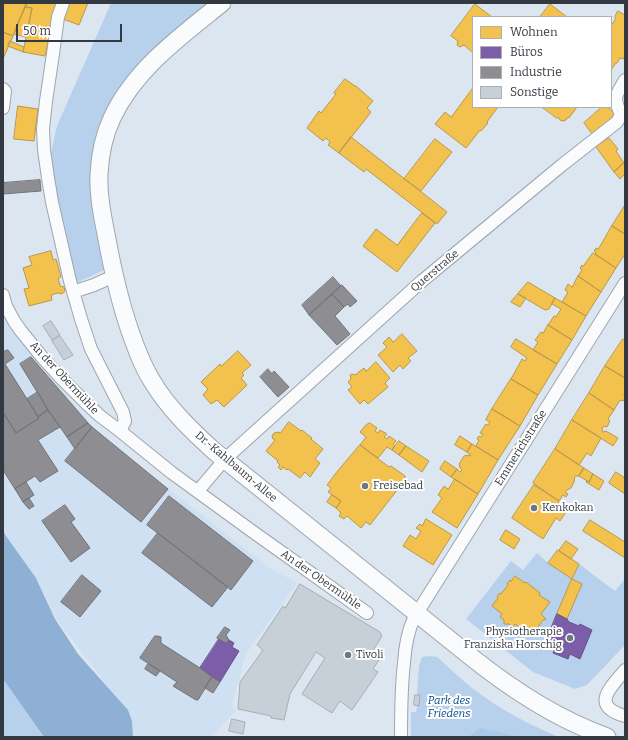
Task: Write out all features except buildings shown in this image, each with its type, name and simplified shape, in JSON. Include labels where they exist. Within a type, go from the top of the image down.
[{"type":"main road","name":"Dr.-Kahlbaum-Allee","points":[[222,3],[148,66],[119,104],[111,119],[104,139],[99,168],[102,211],[114,276],[127,322],[141,361],[163,398],[204,442],[224,459],[484,668],[513,688],[568,720],[607,737]]},
{"type":"street","points":[[63,3],[58,17],[54,54],[46,101],[43,129],[44,150],[52,202],[73,292],[91,349],[122,412],[125,421],[120,431]]},
{"type":"street","name":"Querstraße","points":[[224,459],[422,281],[562,164],[617,122],[621,115],[616,103],[616,95],[625,80]]},
{"type":"street","points":[[3,108],[4,90]]},
{"type":"street","points":[[73,292],[114,276]]},
{"type":"street","name":"Emmerichstraße","points":[[401,737],[401,685],[406,646],[410,629],[417,614],[625,283]]},
{"type":"street","name":"An der Obermühle","points":[[3,295],[6,306],[14,321],[42,356],[100,416],[172,473],[367,613]]},
{"type":"street","points":[[198,491],[224,459]]},
{"type":"street","points":[[625,670],[611,687],[607,694],[606,703],[616,714],[625,716]]},
{"type":"shaded area","points":[[3,318],[25,347],[102,437],[270,568],[297,583],[246,654],[232,704],[235,712],[212,737],[133,737],[132,723],[120,702],[56,619],[38,581],[3,531]]},
{"type":"shaded area","points":[[3,531],[36,578],[55,619],[78,654],[128,710],[132,721],[133,737],[44,737],[3,679]]},
{"type":"shaded area","points":[[480,728],[521,737],[468,737]]},
{"type":"green space","points":[[111,3],[212,3],[151,54],[91,175],[92,201],[104,270],[74,284],[52,175],[51,153],[57,126]]},
{"type":"green space","points":[[537,553],[548,563],[572,579],[579,564],[615,591],[625,579],[625,645],[587,685],[575,689],[533,672],[466,619],[511,561],[523,570]]},
{"type":"green space","name":"Park des Friedens","points":[[422,657],[437,657],[472,688],[503,709],[536,727],[559,737],[411,737],[411,712],[416,712],[420,695],[417,695],[419,666]]},
{"type":"green space","points":[[3,679],[44,737],[3,737]]},
{"type":"place","name":"Freisebad","points":[[365,486]]},
{"type":"place","name":"Kenkokan","points":[[534,508]]},
{"type":"place","name":"Physiotherapie Franziska Horschig","points":[[570,638]]},
{"type":"place","name":"Tivoli","points":[[348,655]]}]
